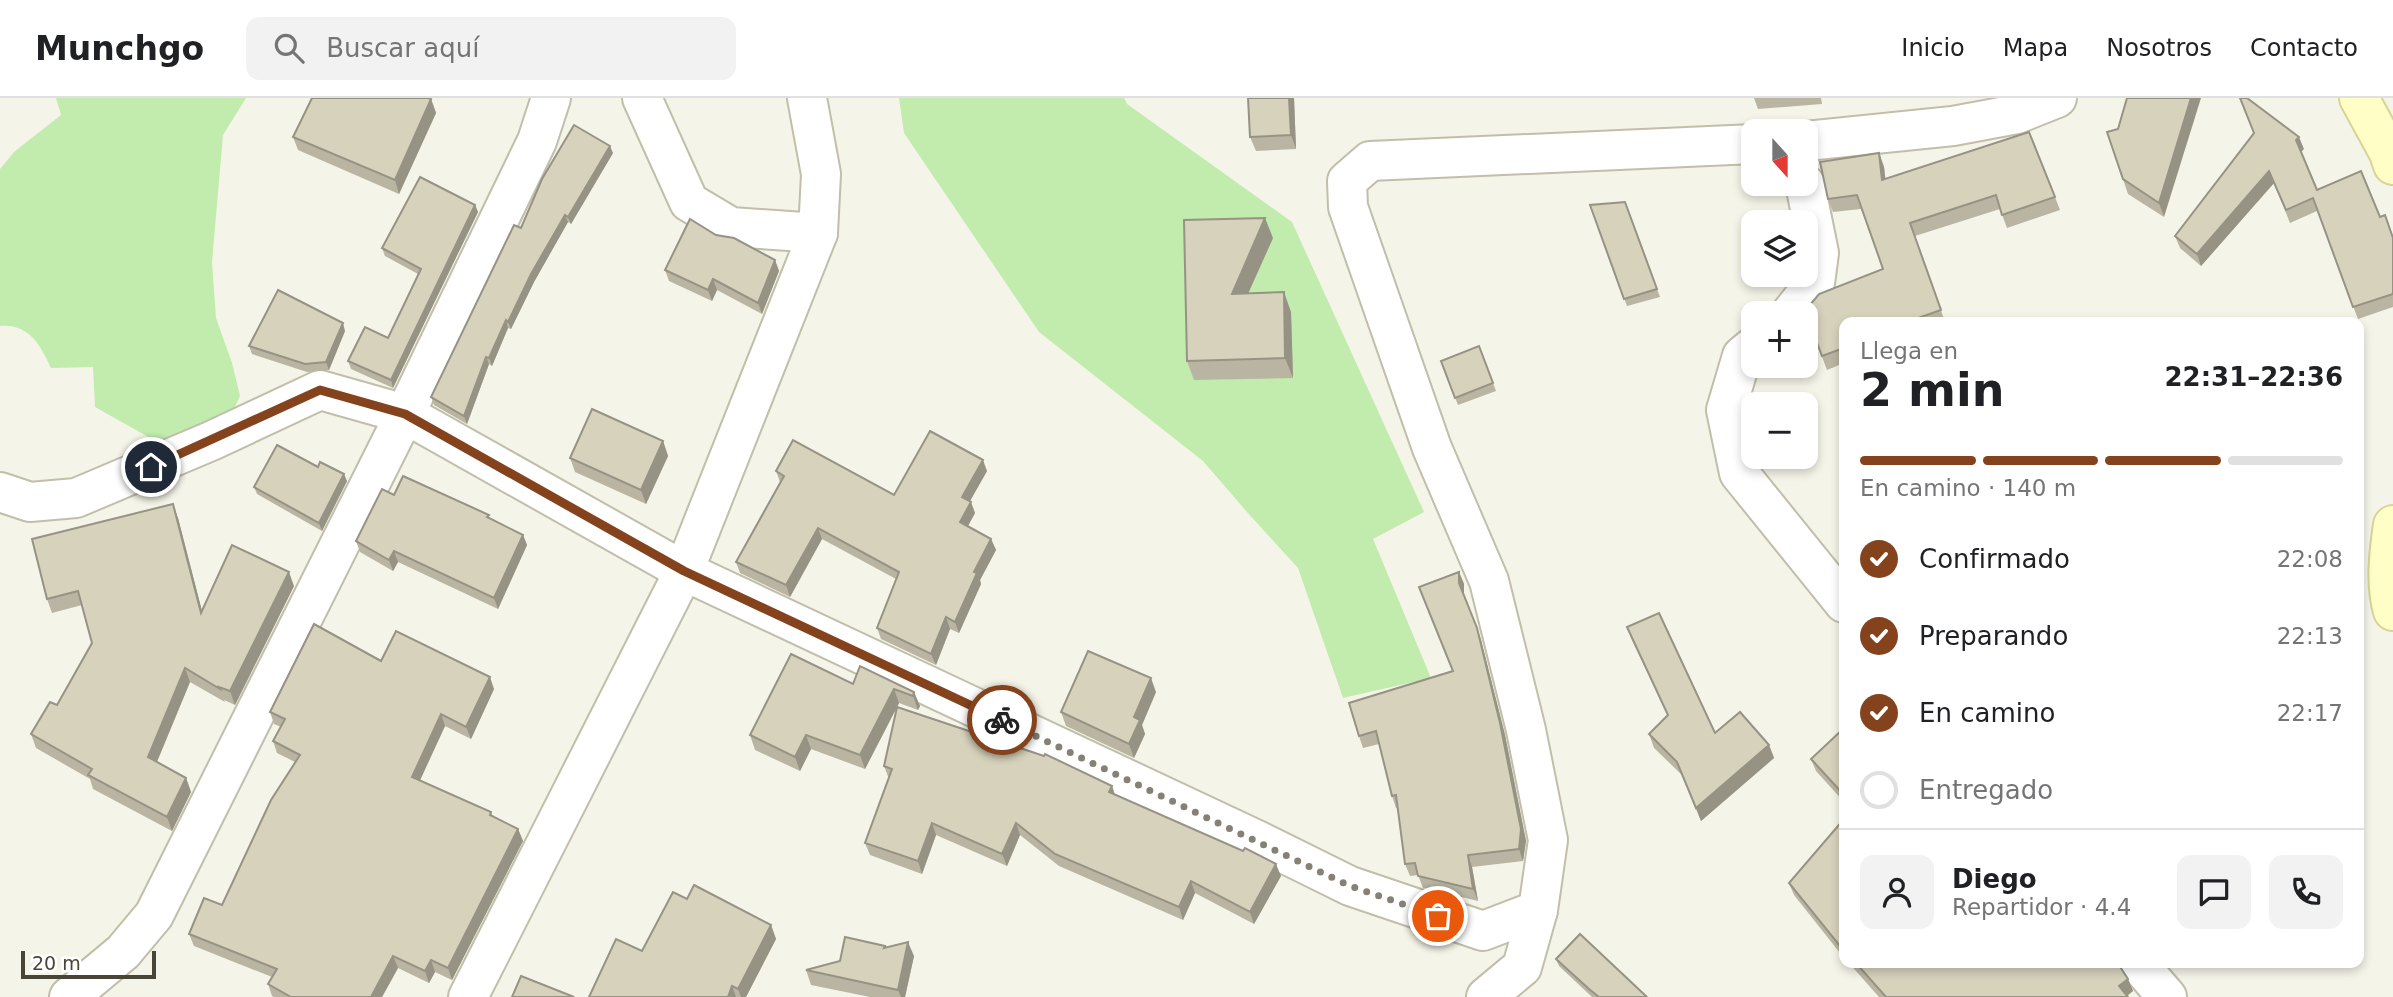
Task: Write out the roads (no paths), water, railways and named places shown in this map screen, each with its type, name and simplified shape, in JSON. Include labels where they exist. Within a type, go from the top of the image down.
[{"type":"main road","points":[[2359,98],[2393,165]]},
{"type":"main road","points":[[2393,525],[2389,552],[2390,600],[2393,611]]},
{"type":"street","points":[[69,997],[123,952],[154,915],[405,414],[537,141],[551,98]]},
{"type":"street","points":[[642,98],[689,202],[731,227],[818,233]]},
{"type":"street","points":[[468,997],[684,571],[818,233],[821,174],[807,98]]},
{"type":"street","points":[[1818,140],[1953,126],[2017,114],[2057,98]]},
{"type":"street","points":[[1486,997],[1522,967],[1538,909],[1548,840],[1489,581],[1428,435],[1348,207],[1347,181],[1370,161],[1741,145]]},
{"type":"street","points":[[1801,301],[1815,283],[1819,253],[1807,196]]},
{"type":"street","points":[[1741,356],[1726,410],[1739,473],[1839,597]]},
{"type":"street","points":[[0,492],[30,502],[76,498],[211,441],[320,390],[405,414],[684,571],[1350,886],[1483,931],[1538,909]]},
{"type":"street","points":[[2142,968],[2167,997]]}]
